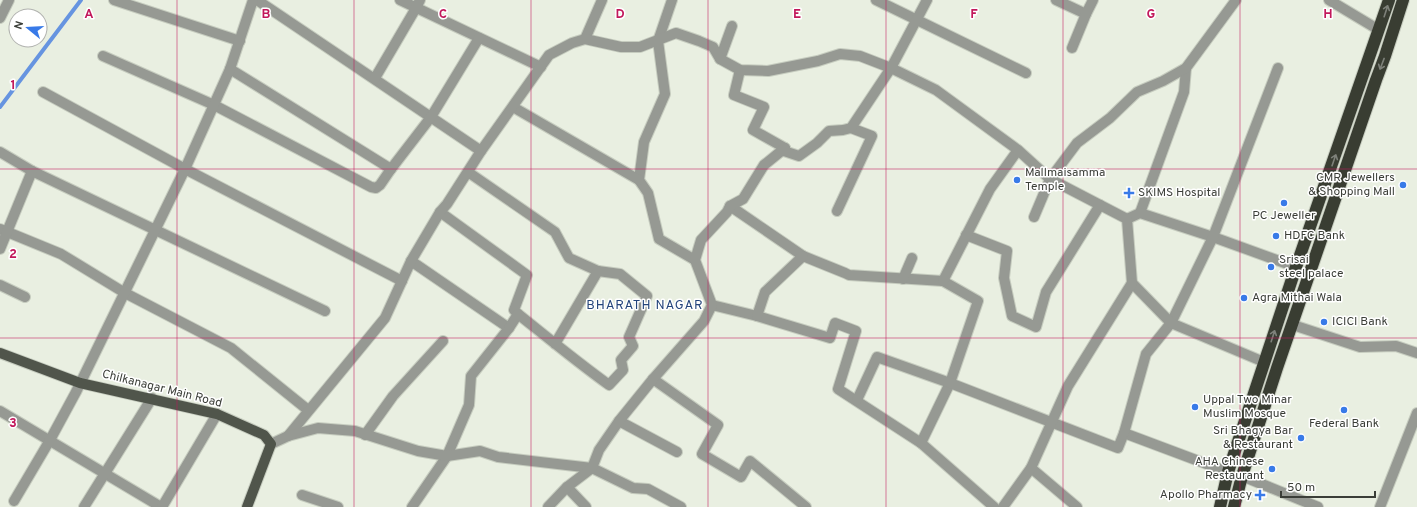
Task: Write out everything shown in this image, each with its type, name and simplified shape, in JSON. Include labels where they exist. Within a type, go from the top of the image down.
[{"type":"highway","points":[[1220,507],[1228,472],[1264,362],[1390,0]]},
{"type":"highway","points":[[1234,507],[1242,476],[1403,0]]},
{"type":"highway","points":[[1321,195],[1335,200]]},
{"type":"main road","name":"Chilkanagar Main Road","points":[[0,352],[80,382],[217,414],[264,435],[272,444]]},
{"type":"main road","points":[[247,507],[272,444]]},
{"type":"street","points":[[1,13],[9,0]]},
{"type":"street","points":[[114,0],[240,41]]},
{"type":"street","points":[[14,501],[50,440],[156,231],[230,69],[253,0]]},
{"type":"street","points":[[257,0],[375,78],[481,151]]},
{"type":"street","points":[[400,0],[418,4],[480,38],[541,67]]},
{"type":"street","points":[[585,39],[602,0]]},
{"type":"street","points":[[639,180],[644,142],[665,94],[658,41],[672,0]]},
{"type":"street","points":[[876,0],[1026,73]]},
{"type":"street","points":[[852,128],[891,68],[926,0]]},
{"type":"street","points":[[1056,0],[1086,14]]},
{"type":"street","points":[[1072,48],[1093,0]]},
{"type":"street","points":[[1034,217],[1050,179],[1076,143],[1110,118],[1137,92],[1163,81],[1186,68],[1236,0]]},
{"type":"street","points":[[1329,0],[1379,30]]},
{"type":"street","points":[[375,78],[418,4]]},
{"type":"street","points":[[720,59],[732,26]]},
{"type":"street","points":[[288,436],[385,318],[411,261],[440,212],[481,151],[549,56],[572,43],[585,39],[621,47],[640,47],[676,33],[699,41],[713,48],[720,59],[740,70],[768,71],[818,61],[840,54],[860,56],[891,68],[936,90],[1018,150],[1050,179],[1127,219]]},
{"type":"street","points":[[104,56],[214,105],[371,187],[376,188],[380,185],[431,117],[480,38]]},
{"type":"street","points":[[1140,213],[1184,92],[1186,68]]},
{"type":"street","points":[[857,400],[877,357],[950,383],[1118,448],[1124,433],[1146,354],[1171,323],[1213,237],[1278,68]]},
{"type":"street","points":[[230,69],[391,169]]},
{"type":"street","points":[[740,70],[734,95],[764,107],[753,130],[785,148],[784,151],[799,156],[817,143],[829,131],[852,128],[872,136],[837,211]]},
{"type":"street","points":[[43,92],[185,169],[402,281]]},
{"type":"street","points":[[513,107],[639,180],[648,193],[659,239],[695,260]]},
{"type":"street","points":[[548,507],[567,487],[592,468],[599,450],[619,421],[653,379],[704,321],[712,305],[695,260],[701,240],[727,212],[730,206],[743,199],[764,165],[785,148]]},
{"type":"street","points":[[943,281],[990,189],[1018,150]]},
{"type":"street","points":[[0,152],[32,172],[324,311]]},
{"type":"street","points":[[0,249],[3,231],[32,172]]},
{"type":"street","points":[[440,212],[527,275],[514,310],[555,344],[609,385],[623,370],[621,360],[633,346],[630,337],[647,296],[620,274],[598,271],[569,258],[555,232],[468,172]]},
{"type":"street","points":[[966,235],[1007,251],[1004,278],[1012,316],[1036,327],[1046,292],[1100,205]]},
{"type":"street","points":[[730,206],[803,256],[849,275],[943,281],[978,301],[950,383],[921,443]]},
{"type":"street","points":[[1127,219],[1140,213],[1296,267]]},
{"type":"street","points":[[1002,507],[1031,468],[1050,422],[1068,386],[1132,283],[1127,219]]},
{"type":"street","points":[[3,231],[61,254],[125,293],[231,348],[308,410]]},
{"type":"street","points":[[757,316],[765,292],[803,256]]},
{"type":"street","points":[[904,279],[912,258]]},
{"type":"street","points":[[411,261],[509,328]]},
{"type":"street","points":[[555,344],[598,271]]},
{"type":"street","points":[[1132,283],[1171,323],[1264,362]]},
{"type":"street","points":[[0,285],[26,297]]},
{"type":"street","points":[[712,305],[757,316],[830,338],[835,322],[856,330],[838,388],[921,443],[994,507]]},
{"type":"street","points":[[412,507],[447,456],[469,404],[471,376],[509,328],[518,314]]},
{"type":"street","points":[[1293,325],[1360,347],[1396,346],[1417,352]]},
{"type":"street","points":[[365,435],[393,396],[443,341]]},
{"type":"street","points":[[653,379],[718,425],[702,454],[741,477],[750,461],[806,507]]},
{"type":"street","points":[[84,507],[152,398]]},
{"type":"street","points":[[0,411],[162,507],[217,414]]},
{"type":"street","points":[[1380,507],[1417,414]]},
{"type":"street","points":[[619,421],[677,452]]},
{"type":"street","points":[[272,444],[288,436],[318,428],[355,431],[418,452],[447,456],[480,451],[498,457],[592,468],[633,488],[648,489],[681,507]]},
{"type":"street","points":[[1124,433],[1228,472]]},
{"type":"street","points":[[1031,468],[1077,507]]},
{"type":"street","points":[[1242,476],[1303,504],[1318,507]]},
{"type":"street","points":[[567,487],[586,507]]},
{"type":"street","points":[[302,495],[338,507]]},
{"type":"waterway","points":[[0,107],[81,0]]},
{"type":"place","name":"Mallmaisamma Temple","points":[[1017,180]]},
{"type":"place","name":"CMR Jewellers & Shopping Mall","points":[[1403,185]]},
{"type":"place","name":"SKIMS Hospital","points":[[1129,193]]},
{"type":"place","name":"PC Jeweller","points":[[1284,203]]},
{"type":"place","name":"HDFC Bank","points":[[1276,236]]},
{"type":"place","name":"Srisai steel palace","points":[[1271,267]]},
{"type":"place","name":"Agra Mithai Wala","points":[[1244,298]]},
{"type":"place","name":"ICICI Bank","points":[[1324,322]]},
{"type":"place","name":"Uppal Two Minar Muslim Mosque","points":[[1195,407]]},
{"type":"place","name":"Federal Bank","points":[[1344,410]]},
{"type":"place","name":"Sri Bhagya Bar & Restaurant","points":[[1301,438]]},
{"type":"place","name":"AHA Chinese Restaurant","points":[[1272,469]]},
{"type":"place","name":"Apollo Pharmacy","points":[[1260,495]]},
{"type":"district","name":"BHARATH NAGAR","points":[[645,306]]}]
